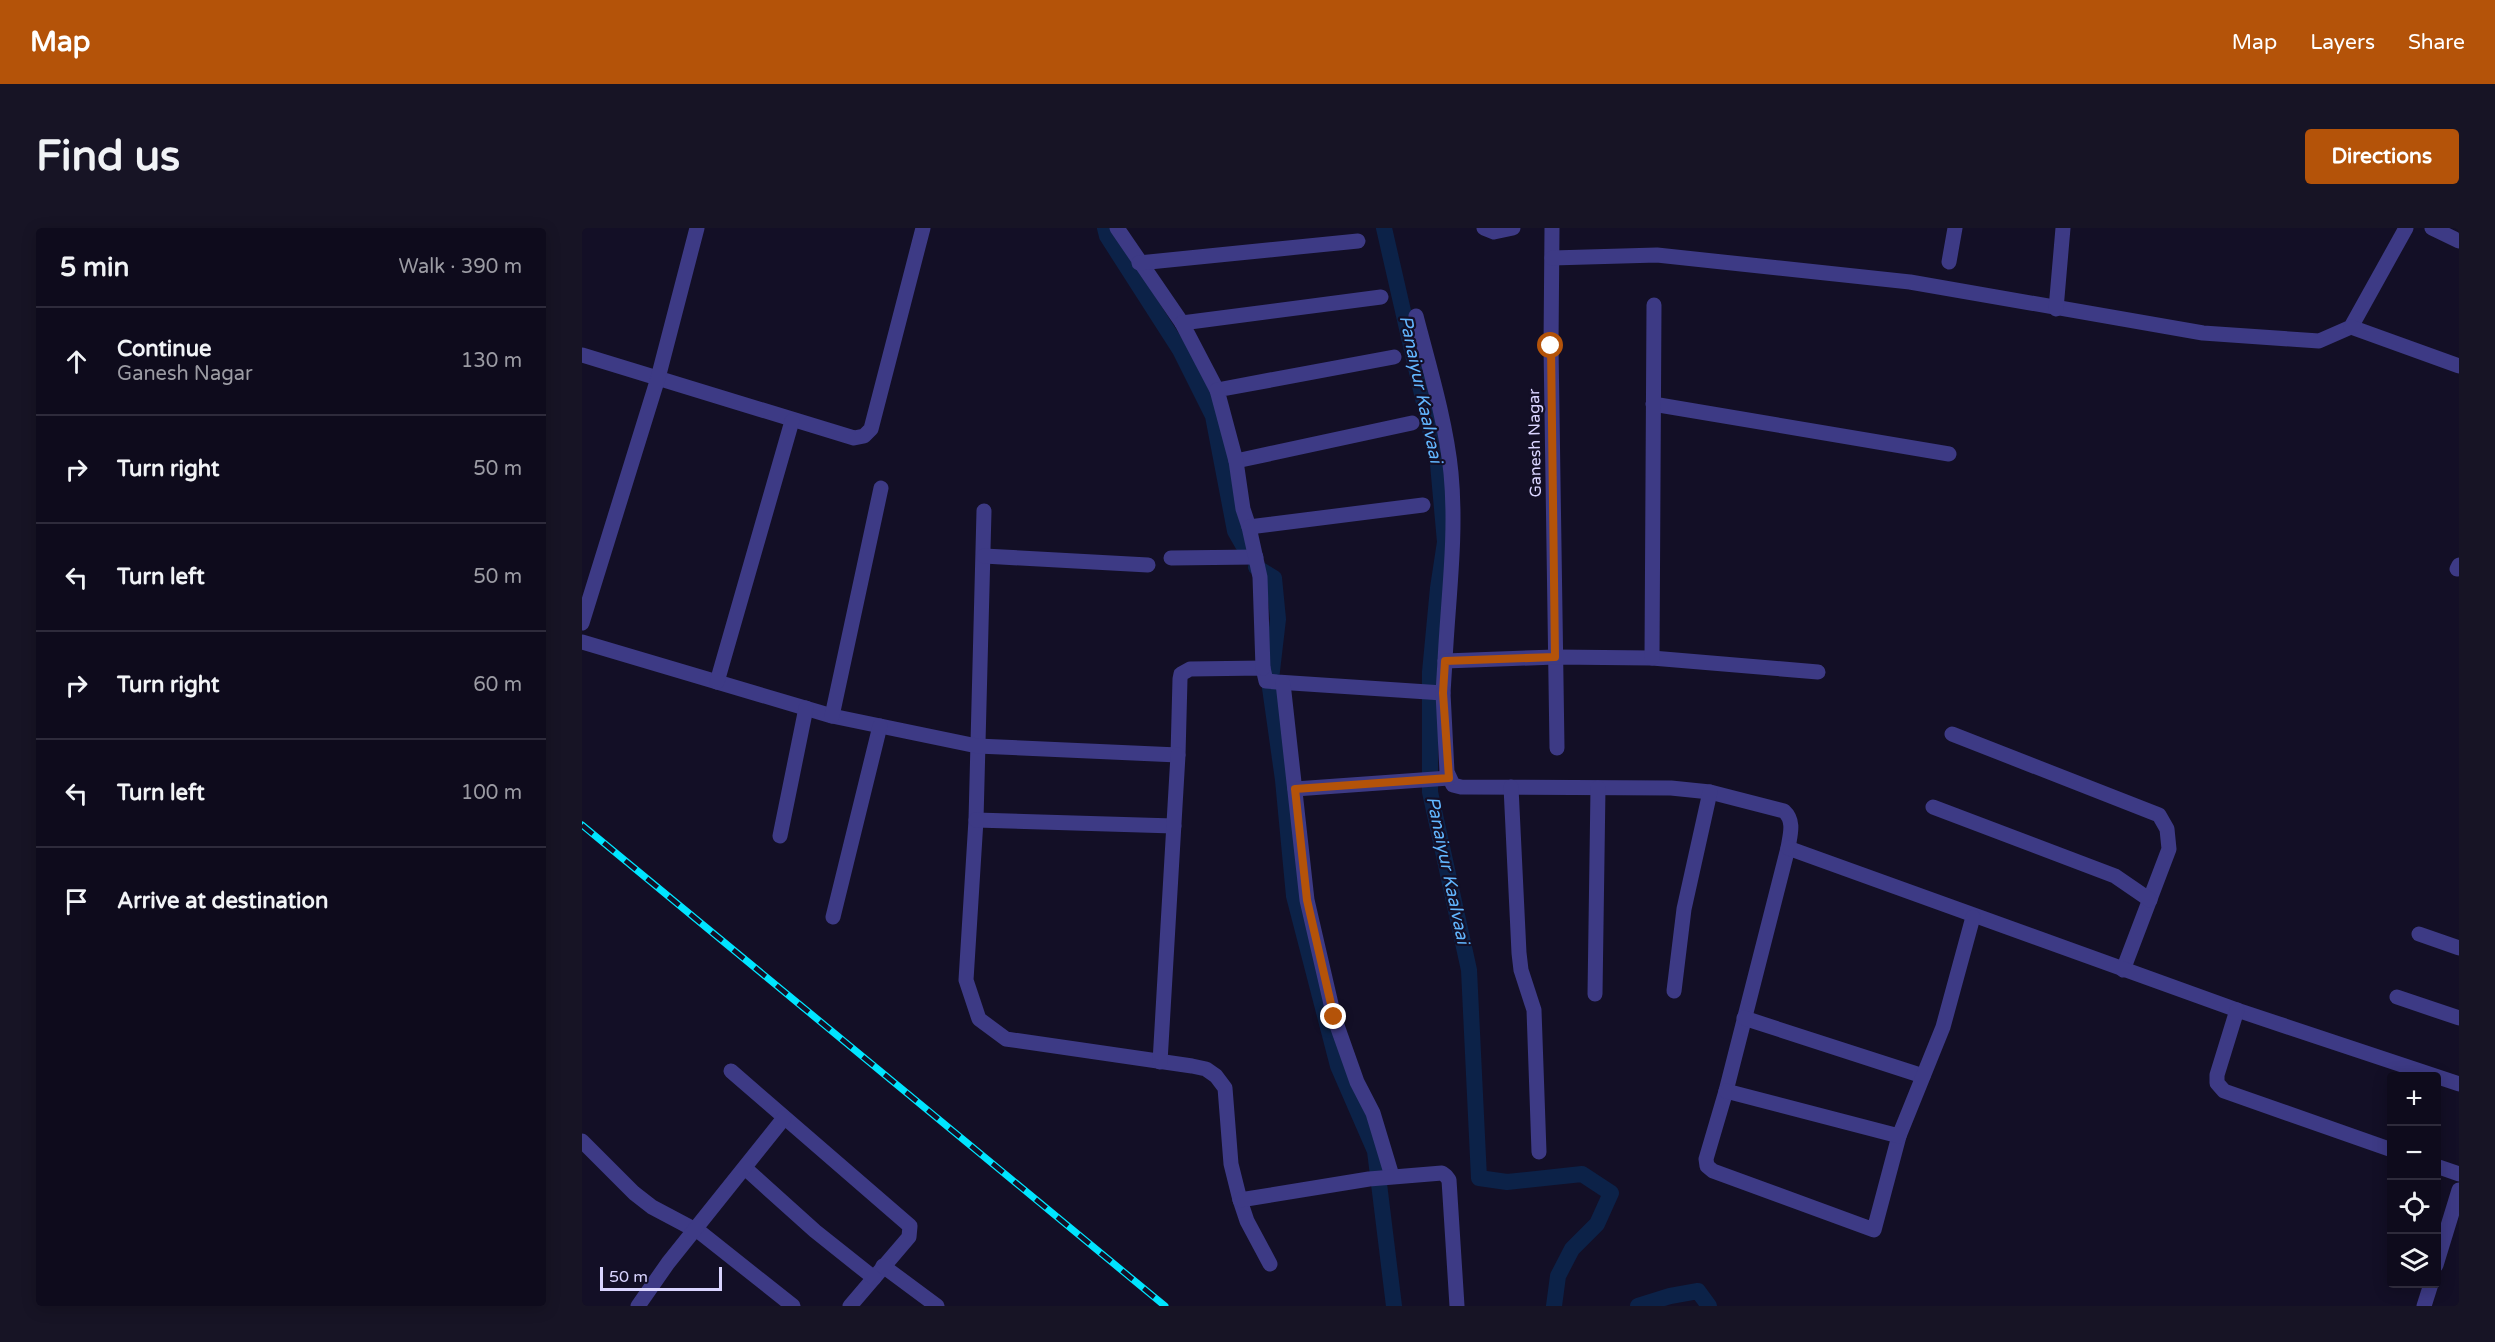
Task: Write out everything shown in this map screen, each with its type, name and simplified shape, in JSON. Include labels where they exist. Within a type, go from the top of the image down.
[{"type":"street","points":[[582,623],[658,378],[697,228]]},
{"type":"street","points":[[582,355],[854,438],[864,436],[871,429],[923,228]]},
{"type":"street","points":[[1118,228],[1139,263],[1182,323],[1217,390],[1236,461],[1243,509],[1258,566],[1272,679],[1295,789],[1307,900],[1334,1017],[1357,1082],[1373,1113],[1391,1176]]},
{"type":"street","points":[[1484,228],[1494,232],[1513,228]]},
{"type":"street","name":"Ganesh Nagar","points":[[1552,228],[1557,748]]},
{"type":"street","points":[[1949,262],[1955,228]]},
{"type":"street","points":[[2056,309],[2063,228]]},
{"type":"street","points":[[1552,258],[1658,255],[1910,282],[2203,333],[2319,341],[2351,327],[2406,228]]},
{"type":"street","points":[[2432,228],[2459,241]]},
{"type":"street","points":[[1139,263],[1358,240]]},
{"type":"street","points":[[1182,323],[1381,297]]},
{"type":"street","points":[[1652,658],[1654,305]]},
{"type":"street","points":[[1416,316],[1435,391],[1451,471],[1453,519],[1445,661],[1439,693],[1443,779]]},
{"type":"street","points":[[2351,327],[2459,366]]},
{"type":"street","points":[[1217,390],[1394,357]]},
{"type":"street","points":[[1653,404],[1949,454]]},
{"type":"street","points":[[717,682],[792,420]]},
{"type":"street","points":[[1236,461],[1412,423]]},
{"type":"street","points":[[832,716],[881,488]]},
{"type":"street","points":[[1249,527],[1423,505]]},
{"type":"street","points":[[984,510],[976,820],[966,980],[979,1019],[1006,1040],[1206,1069],[1216,1076],[1225,1088],[1231,1164],[1240,1200],[1247,1221],[1270,1264]]},
{"type":"street","points":[[984,556],[1148,565]]},
{"type":"street","points":[[1171,558],[1258,566]]},
{"type":"street","points":[[582,642],[832,716],[977,746],[1178,755]]},
{"type":"street","points":[[1445,661],[1555,657],[1652,658],[1818,672]]},
{"type":"street","points":[[1160,1062],[1181,674],[1190,669],[1272,679],[1439,693]]},
{"type":"street","points":[[780,836],[806,708]]},
{"type":"street","points":[[833,917],[880,726]]},
{"type":"street","points":[[1952,734],[2159,815],[2167,829],[2169,849],[2123,970]]},
{"type":"street","points":[[1295,789],[1443,779],[1461,787],[1671,788],[1710,792],[1784,811],[1789,816],[1791,826],[1788,848],[1726,1091],[1706,1159],[1707,1166],[1713,1171],[1874,1230],[1899,1136],[1943,1027],[1973,916]]},
{"type":"street","points":[[1510,787],[1519,954],[1521,970],[1534,1010],[1539,1152]]},
{"type":"street","points":[[1595,994],[1598,788]]},
{"type":"street","points":[[1674,991],[1684,909],[1710,792]]},
{"type":"street","points":[[1933,807],[2115,876],[2150,900]]},
{"type":"street","points":[[976,820],[1174,826]]},
{"type":"street","points":[[1788,848],[2123,970],[2459,1083]]},
{"type":"street","points":[[2420,934],[2459,948]]},
{"type":"street","points":[[2397,997],[2459,1018]]},
{"type":"street","points":[[2238,1010],[2217,1075],[2217,1083],[2224,1091],[2387,1149]]},
{"type":"street","points":[[1744,1018],[1923,1076]]},
{"type":"street","points":[[731,1071],[907,1221],[910,1226],[909,1237],[850,1306]]},
{"type":"street","points":[[1726,1091],[1899,1136]]},
{"type":"street","points":[[638,1306],[695,1229],[784,1118]]},
{"type":"street","points":[[582,1141],[634,1193],[652,1207],[695,1229],[793,1306]]},
{"type":"street","points":[[745,1168],[815,1231],[938,1306]]},
{"type":"street","points":[[2441,1168],[2459,1174]]},
{"type":"street","points":[[1240,1200],[1391,1176],[1442,1173],[1446,1176],[1457,1306]]},
{"type":"street","points":[[2441,1249],[2459,1190]]},
{"type":"street","points":[[2424,1306],[2430,1288]]},
{"type":"waterway","points":[[1105,228],[1107,236],[1180,350],[1213,416],[1235,531],[1243,545]]},
{"type":"waterway","name":"Panaiyur Kaalvaai","points":[[1384,228],[1438,464],[1445,542],[1430,672],[1430,792],[1469,970],[1479,1178],[1507,1182],[1582,1174],[1611,1193],[1597,1224],[1572,1249],[1558,1276],[1554,1306]]},
{"type":"waterway","points":[[1256,567],[1274,578],[1278,619],[1270,688],[1283,780],[1294,896],[1338,1066],[1375,1151],[1394,1306]]},
{"type":"waterway","name":"Panaiyur Kaalvaai","points":[[1638,1306],[1670,1296],[1698,1291],[1709,1306]]},
{"type":"railway","points":[[582,825],[1165,1306]]},
{"type":"route","points":[[1334,1017],[1307,900],[1295,806],[1295,789],[1449,778],[1443,693],[1445,661],[1555,657],[1551,346]]}]
